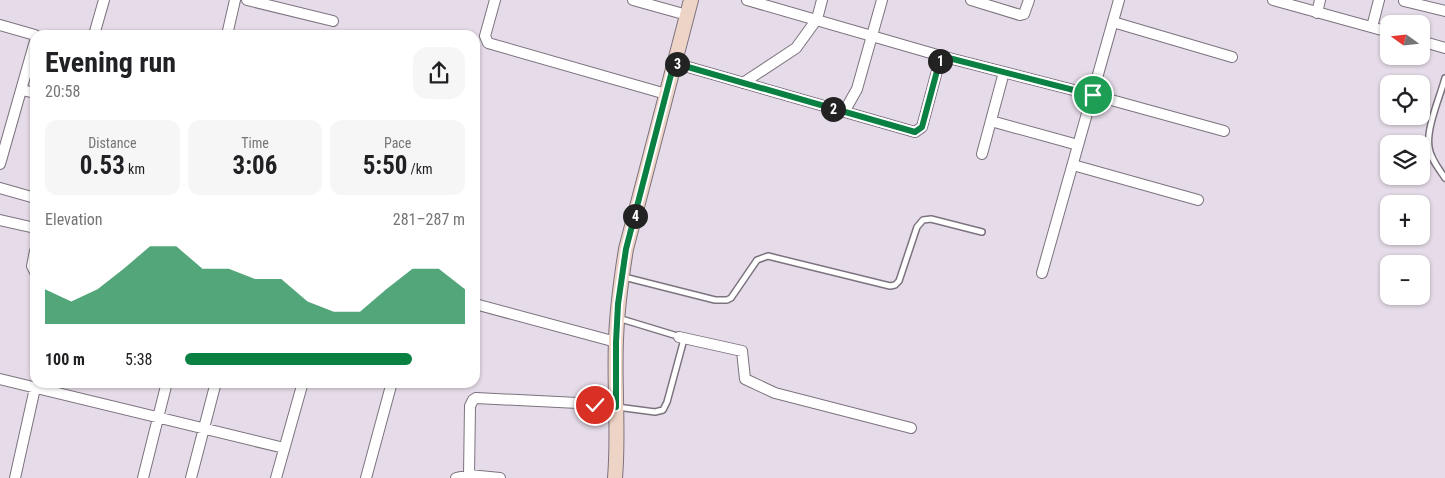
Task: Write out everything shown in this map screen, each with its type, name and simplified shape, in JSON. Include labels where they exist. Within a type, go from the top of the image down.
[{"type":"street","points":[[95,30],[104,0]]},
{"type":"street","points":[[228,30],[235,0]]},
{"type":"street","points":[[246,0],[333,21]]},
{"type":"street","points":[[495,0],[485,36],[488,43],[666,94]]},
{"type":"street","points":[[633,0],[687,15]]},
{"type":"street","points":[[615,478],[617,452],[616,342],[621,276],[628,240],[691,0]]},
{"type":"street","points":[[747,0],[941,56],[1224,131]]},
{"type":"street","points":[[743,83],[796,48],[817,19],[822,0]]},
{"type":"street","points":[[844,112],[856,90],[882,0]]},
{"type":"street","points":[[970,0],[1020,14],[1024,14],[1029,0]]},
{"type":"street","points":[[1042,273],[1119,0]]},
{"type":"street","points":[[1273,0],[1380,29]]},
{"type":"street","points":[[1317,13],[1320,0]]},
{"type":"street","points":[[1372,27],[1379,0]]},
{"type":"street","points":[[1404,0],[1445,11]]},
{"type":"street","points":[[1113,22],[1232,57]]},
{"type":"street","points":[[0,25],[30,34]]},
{"type":"street","points":[[1430,44],[1445,48]]},
{"type":"street","points":[[674,63],[911,131],[918,131],[922,127],[941,56]]},
{"type":"street","points":[[0,164],[30,60]]},
{"type":"street","points":[[982,154],[1004,72]]},
{"type":"street","points":[[22,90],[30,92]]},
{"type":"street","points":[[992,121],[1078,145]]},
{"type":"street","points":[[1073,165],[1198,200]]},
{"type":"street","points":[[0,188],[30,197]]},
{"type":"street","points":[[0,220],[30,227]]},
{"type":"street","points":[[480,305],[616,342]]},
{"type":"street","points":[[679,336],[742,351],[745,379],[775,393],[912,428]]},
{"type":"street","points":[[0,379],[30,387]]},
{"type":"street","points":[[15,478],[35,388]]},
{"type":"street","points":[[55,388],[158,418],[284,448]]},
{"type":"street","points":[[143,478],[166,388]]},
{"type":"street","points":[[191,478],[214,388]]},
{"type":"street","points":[[276,478],[300,388]]},
{"type":"street","points":[[366,478],[390,388]]},
{"type":"street","points":[[469,475],[470,406],[476,398],[578,403],[616,407]]},
{"type":"street","points":[[456,478],[469,475],[500,478]]},
{"type":"lane","points":[[1445,78],[1431,126],[1428,145],[1445,178]]},
{"type":"lane","points":[[621,276],[715,300],[727,300],[735,295],[758,260],[768,256],[890,286],[895,285],[899,280],[918,227],[923,220],[931,219],[982,232]]},
{"type":"lane","points":[[616,407],[655,412],[663,410],[683,346],[679,336],[617,317]]},
{"type":"route","points":[[595,405],[616,407],[616,342],[621,276],[626,249],[674,63],[915,132],[922,127],[941,56],[1093,95]]}]
